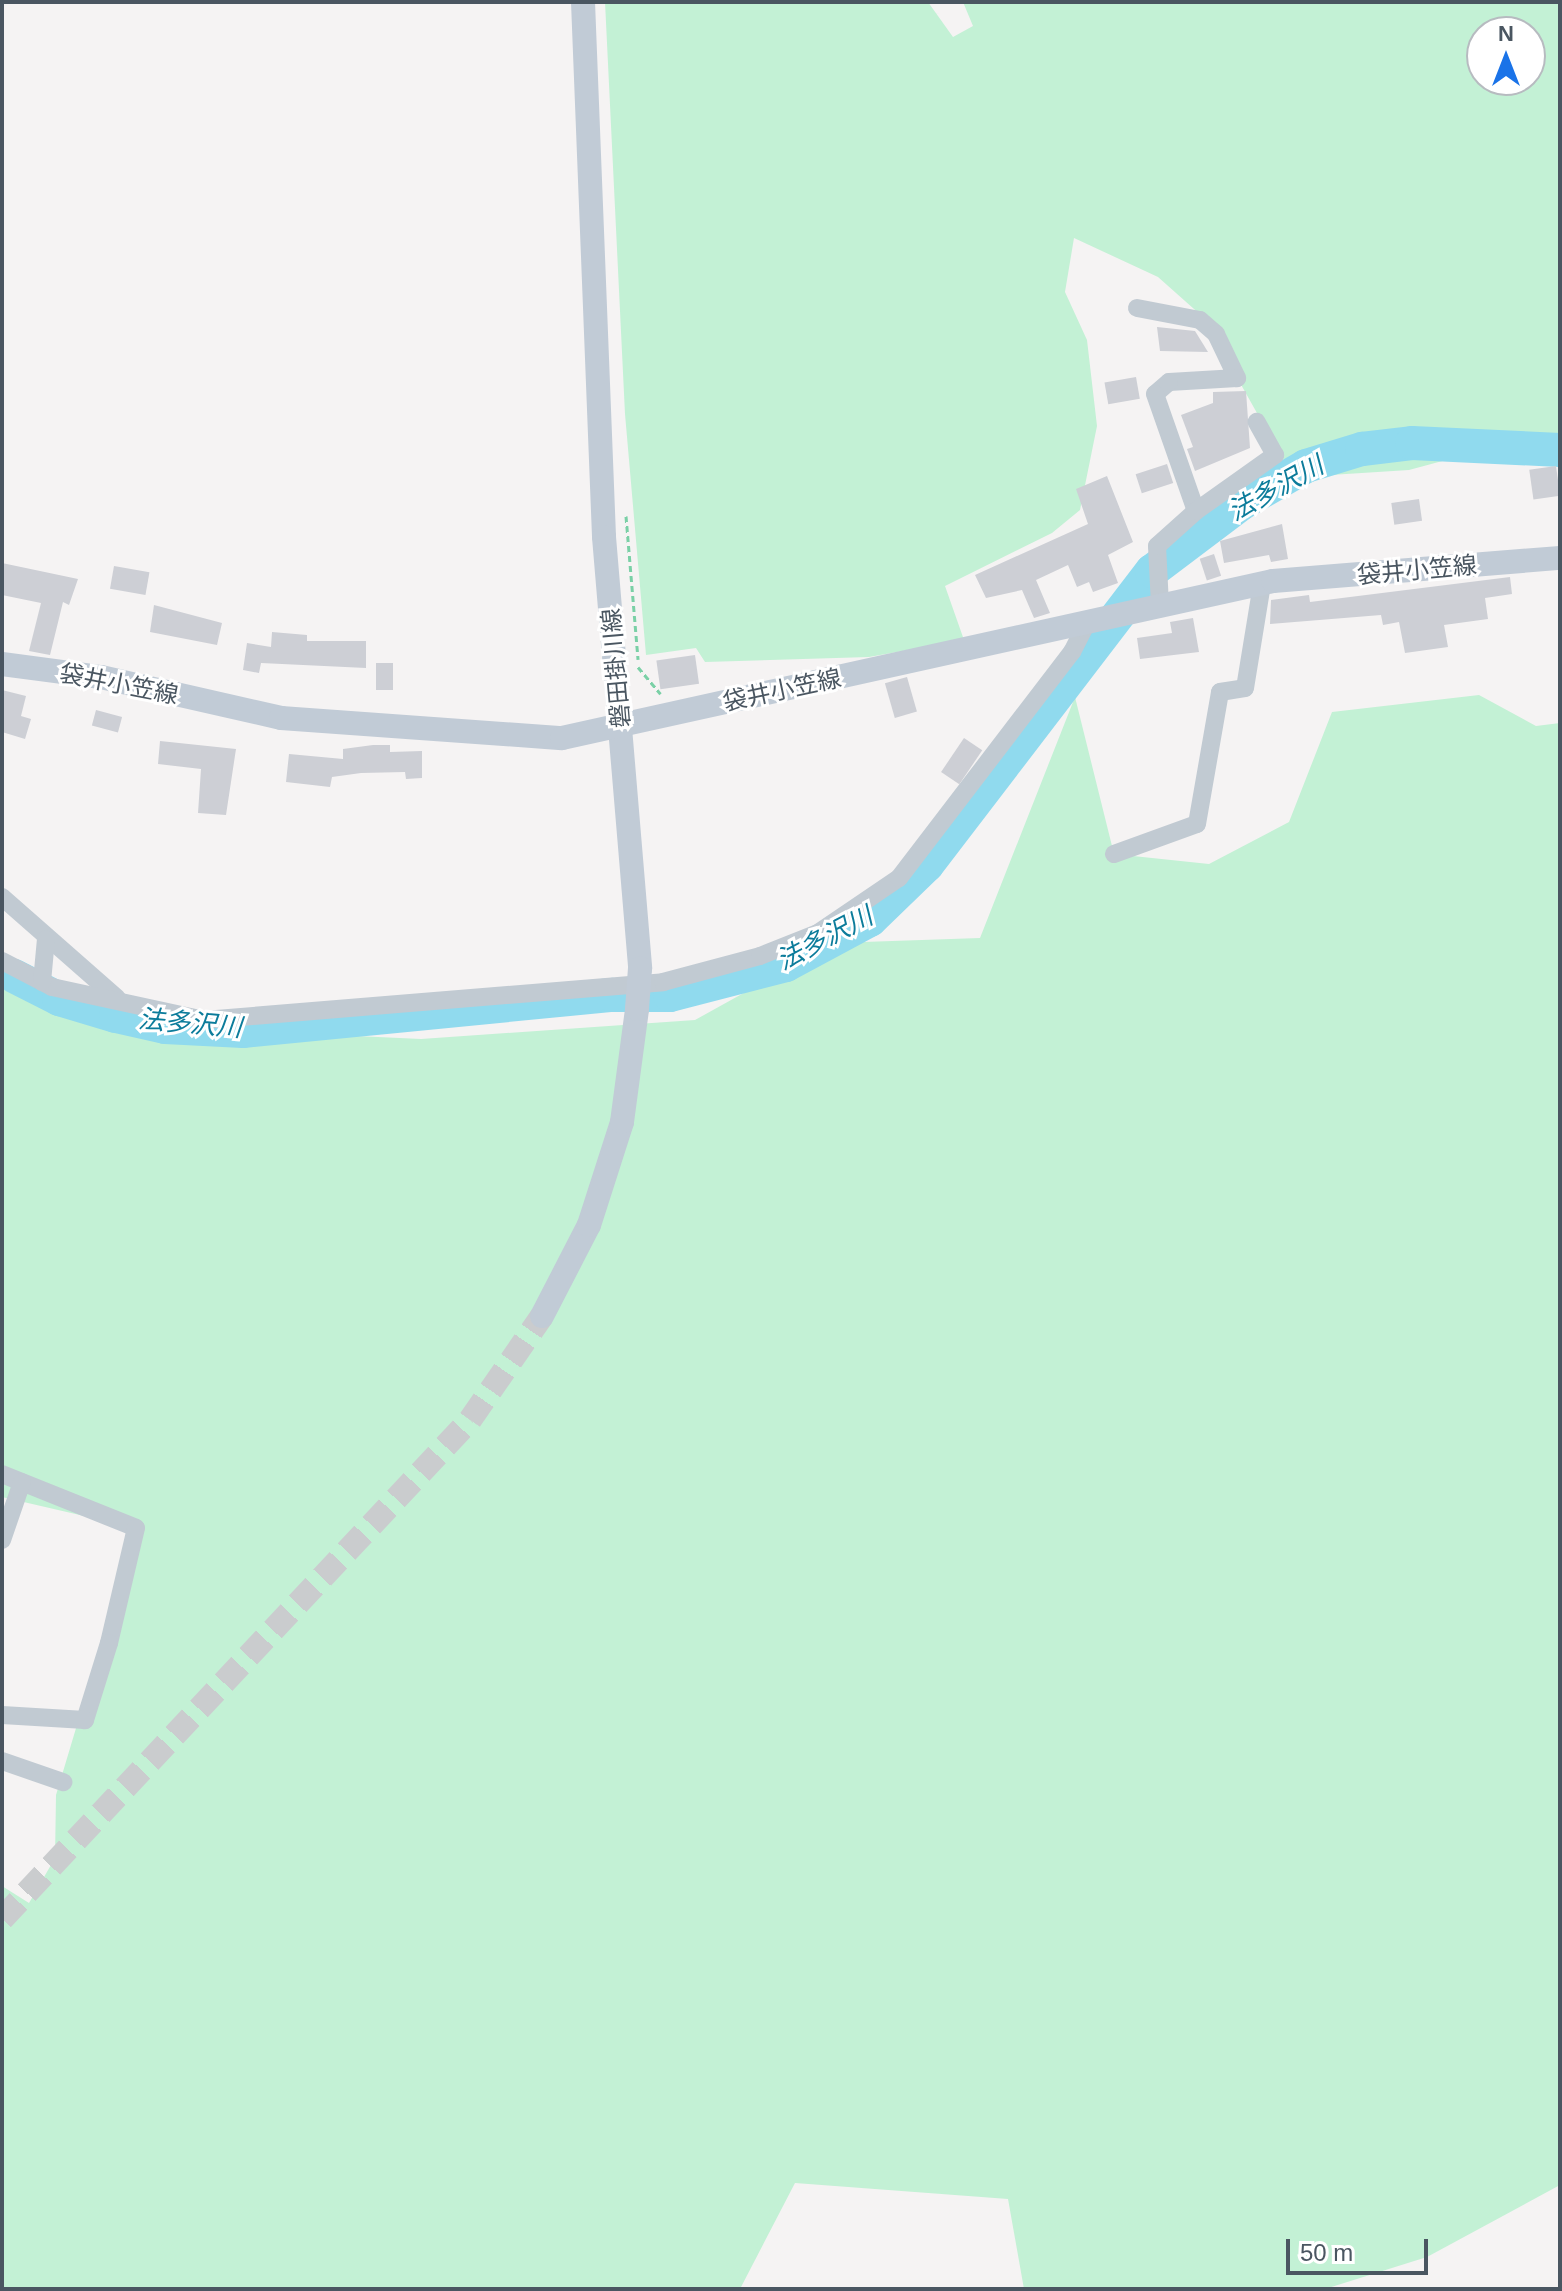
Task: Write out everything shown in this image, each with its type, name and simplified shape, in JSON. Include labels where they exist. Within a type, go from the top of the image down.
[{"type":"main road","name":"磐田掛川線","points":[[542,1316],[589,1225],[622,1122],[640,968],[594,348],[583,2]]},
{"type":"main road","name":"袋井小笠線","points":[[2,664],[101,677],[281,718],[562,738],[1262,584],[1560,558]]},
{"type":"street","points":[[1137,308],[1200,320],[1216,334],[1237,378],[1169,382],[1155,394],[1196,511]]},
{"type":"street","points":[[1160,605],[1157,546],[1196,511],[1275,455],[1257,422]]},
{"type":"street","points":[[1114,854],[1197,824],[1220,692],[1245,688],[1262,584]]},
{"type":"street","points":[[2,961],[42,982],[204,1020],[663,982],[818,933],[899,878],[1072,652],[1087,623]]},
{"type":"street","points":[[2,897],[46,939],[123,1002]]},
{"type":"street","points":[[42,982],[46,939]]},
{"type":"street","points":[[2,1474],[136,1528],[109,1643],[85,1720],[2,1715]]},
{"type":"street","points":[[2,1540],[22,1482]]},
{"type":"street","points":[[2,1761],[63,1782]]},
{"type":"path","points":[[626,514],[639,671],[650,687],[673,695]]},
{"type":"green space","points":[[605,2],[928,2],[953,37],[973,26],[963,2],[1560,2],[1560,442],[1524,439],[1409,470],[1299,477],[1284,461],[1203,317],[1158,277],[1074,238],[1065,292],[1087,340],[1097,426],[1080,510],[1052,533],[945,586],[964,640],[869,657],[705,662],[696,648],[646,655],[625,414]]},
{"type":"green space","points":[[1479,695],[1536,726],[1560,723],[1560,2185],[1427,2257],[1325,2289],[1024,2289],[1008,2199],[795,2183],[740,2289],[2,2289],[2,1886],[29,1903],[55,1858],[56,1795],[136,1528],[2,1497],[2,963],[52,987],[225,1030],[421,1039],[695,1020],[834,943],[980,938],[1075,697],[1114,854],[1209,864],[1289,822],[1332,712]]},
{"type":"building","points":[[1157,327],[1195,331],[1208,352],[1160,351]]},
{"type":"building","points":[[1136,377],[1140,399],[1108,404],[1104,383]]},
{"type":"building","points":[[1246,391],[1250,448],[1195,471],[1187,449],[1193,447],[1181,415],[1213,403],[1213,392]]},
{"type":"building","points":[[1167,464],[1173,483],[1142,493],[1136,474]]},
{"type":"building","points":[[1556,466],[1560,496],[1533,499],[1529,470]]},
{"type":"building","points":[[1107,476],[1133,542],[1108,555],[1118,583],[1093,592],[1089,582],[1077,587],[1068,565],[1036,580],[1050,613],[1034,618],[1022,590],[986,598],[975,575],[1088,524],[1076,489]]},
{"type":"building","points":[[1419,499],[1422,521],[1394,525],[1391,503]]},
{"type":"building","points":[[1282,524],[1288,559],[1271,562],[1269,555],[1224,563],[1220,541]]},
{"type":"building","points":[[1214,554],[1221,576],[1207,581],[1200,559]]},
{"type":"building","points":[[2,563],[78,579],[69,605],[63,602],[50,655],[29,651],[41,603],[2,595]]},
{"type":"building","points":[[114,566],[149,572],[145,595],[110,589]]},
{"type":"building","points":[[1510,577],[1512,594],[1485,598],[1488,619],[1444,625],[1448,647],[1405,653],[1399,622],[1383,625],[1381,615],[1270,624],[1271,600],[1309,595],[1310,602]]},
{"type":"building","points":[[154,605],[222,623],[217,645],[150,632]]},
{"type":"building","points":[[1193,618],[1199,652],[1140,659],[1137,638],[1172,633],[1170,622]]},
{"type":"building","points":[[272,632],[307,635],[307,641],[366,641],[366,668],[261,663],[259,673],[243,670],[247,643],[271,647]]},
{"type":"building","points":[[695,655],[699,684],[660,689],[656,660]]},
{"type":"building","points":[[376,663],[393,663],[393,690],[376,690]]},
{"type":"building","points":[[907,677],[917,712],[895,718],[885,683]]},
{"type":"building","points":[[2,690],[26,696],[21,716],[31,719],[25,739],[2,732]]},
{"type":"building","points":[[96,710],[122,717],[118,732],[92,725]]},
{"type":"building","points":[[964,738],[982,750],[959,784],[941,772]]},
{"type":"building","points":[[160,741],[236,749],[226,815],[198,813],[201,769],[158,764]]},
{"type":"building","points":[[390,745],[390,752],[422,751],[422,778],[406,779],[405,772],[361,773],[332,777],[330,787],[286,782],[289,754],[343,759],[343,749]]},
{"type":"waterway","name":"法多沢川","points":[[14,976],[59,999],[116,1016],[165,1027],[243,1031],[612,995],[670,995],[786,965],[870,920],[927,865],[1152,571],[1242,503],[1306,466],[1362,449],[1412,443],[1560,450]]},
{"type":"tunnel","points":[[2,1919],[470,1420],[542,1316]]}]
